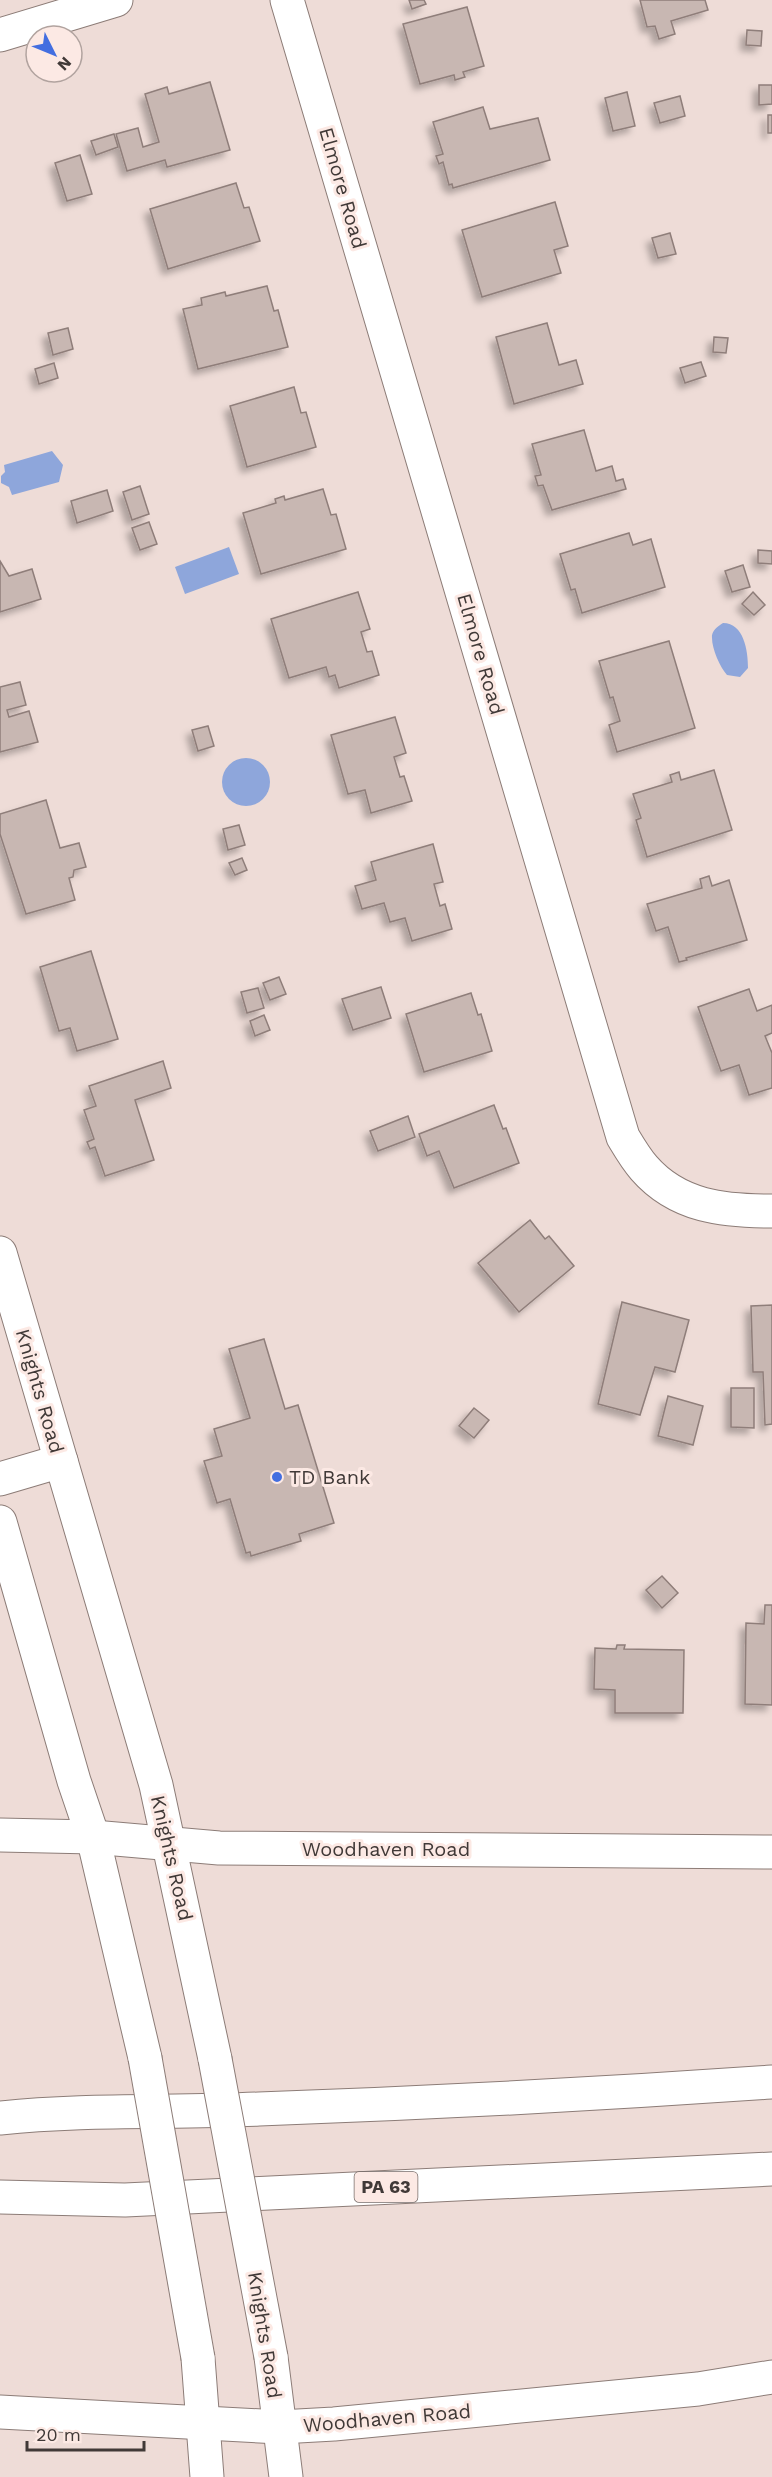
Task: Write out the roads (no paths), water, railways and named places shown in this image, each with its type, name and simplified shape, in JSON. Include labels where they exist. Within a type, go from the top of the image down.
[{"type":"main road","points":[[0,35],[116,0]]},
{"type":"main road","name":"Elmore Road","points":[[287,0],[623,1137],[644,1169],[672,1191],[699,1205],[739,1211],[772,1211]]},
{"type":"main road","name":"Knights Road","points":[[0,1253],[153,1775],[170,1844],[215,2059],[271,2357],[286,2477]]},
{"type":"main road","points":[[0,1479],[61,1461]]},
{"type":"main road","points":[[0,1522],[74,1781],[93,1837],[145,2058],[198,2358],[207,2477]]},
{"type":"main road","name":"Woodhaven Road","points":[[0,1835],[93,1837],[219,1848],[772,1852]]},
{"type":"main road","points":[[0,2118],[58,2112],[257,2109],[772,2082]]},
{"type":"main road","points":[[0,2103],[58,2112]]},
{"type":"main road","name":"PA 63","points":[[0,2197],[125,2200],[772,2169]]},
{"type":"main road","name":"Woodhaven Road","points":[[0,2412],[280,2427],[334,2424],[687,2390],[772,2377]]},
{"type":"water","points":[[52,451],[63,465],[59,482],[12,495],[9,487],[1,483],[1,476],[5,472],[4,465]]},
{"type":"water","points":[[229,547],[239,574],[185,594],[175,567]]},
{"type":"water","points":[[723,623],[736,628],[743,639],[748,668],[740,677],[727,675],[715,652],[712,635]]},
{"type":"water","points":[[246,758],[263,765],[270,782],[263,799],[246,806],[229,799],[222,782],[229,765]]},
{"type":"place","name":"TD Bank","points":[[277,1477]]}]
